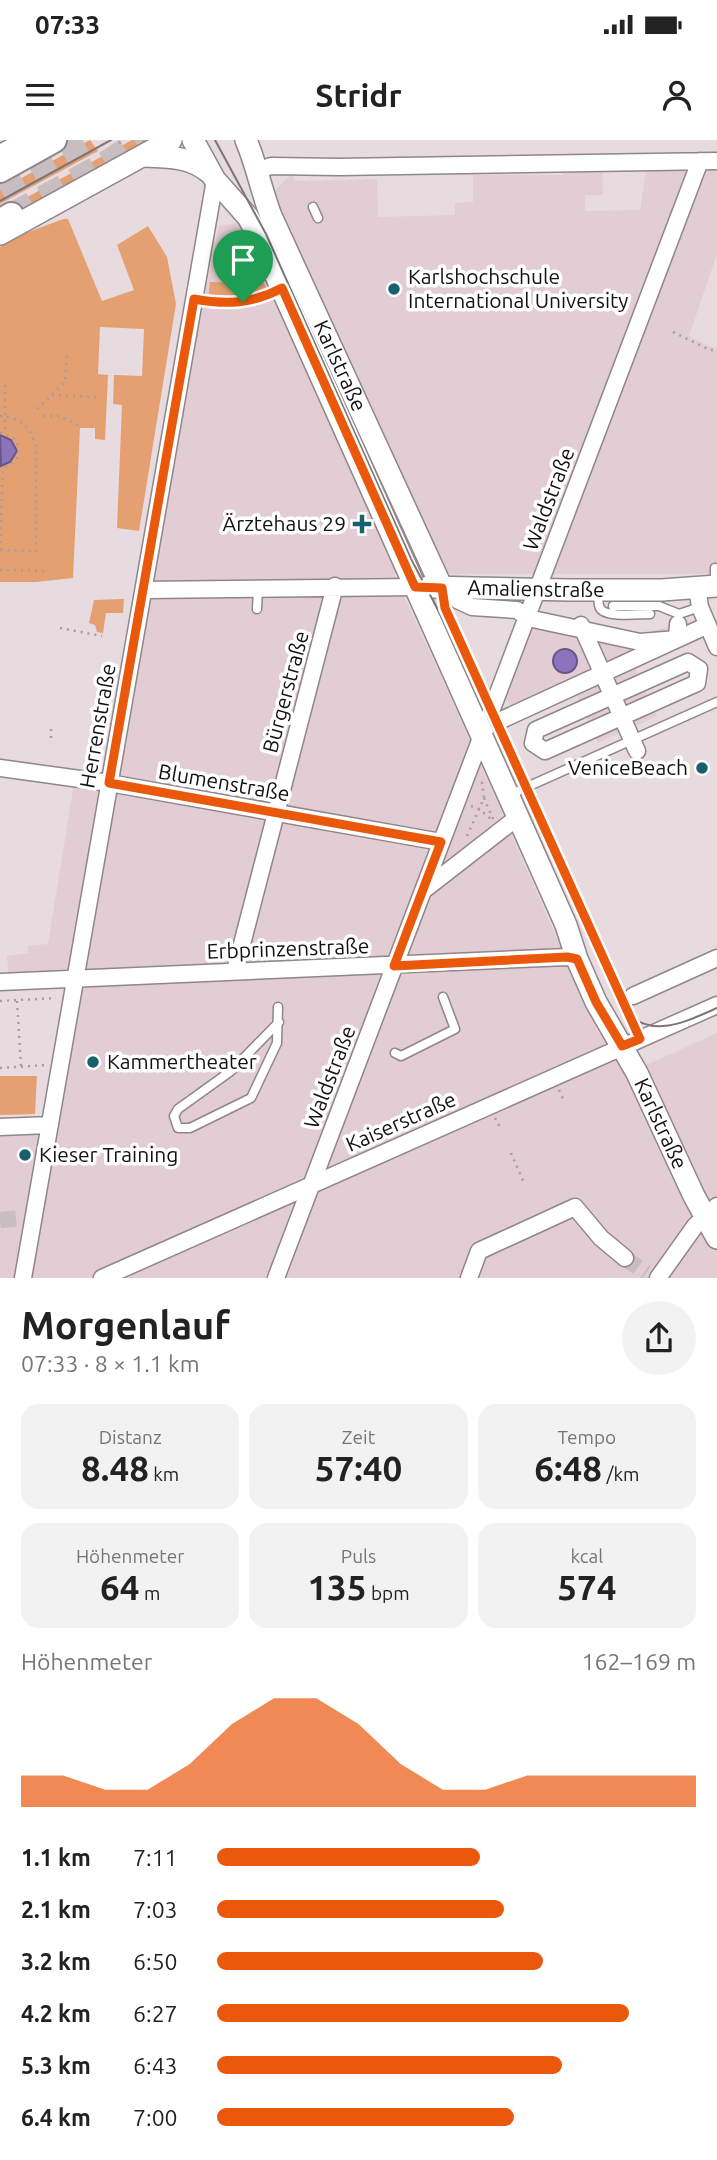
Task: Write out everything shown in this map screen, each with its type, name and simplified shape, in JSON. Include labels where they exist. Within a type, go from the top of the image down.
[{"type":"main road","points":[[0,156],[29,140]]},
{"type":"main road","points":[[0,170],[54,140]]},
{"type":"main road","points":[[4,224],[171,140]]},
{"type":"main road","name":"Karlstraße","points":[[193,140],[212,177],[248,216],[415,587],[489,723],[518,791],[519,817],[600,1010],[631,1043],[711,1212],[717,1238]]},
{"type":"main road","name":"Karlstraße","points":[[246,140],[271,216],[450,594]]},
{"type":"main road","points":[[143,156],[181,158],[193,162],[212,177]]},
{"type":"main road","name":"Amalienstraße","points":[[415,587],[450,594],[538,589],[606,598],[709,587]]},
{"type":"street","points":[[258,170],[271,166],[297,170],[704,166]]},
{"type":"street","name":"Waldstraße","points":[[276,1278],[371,1045],[394,966],[422,892],[704,166]]},
{"type":"street","name":"Herrenstraße","points":[[23,1278],[27,1218],[50,1125],[194,299],[212,177]]},
{"type":"street","name":"Bürgerstraße","points":[[235,971],[335,586]]},
{"type":"street","name":"Amalienstraße","points":[[144,590],[415,587]]},
{"type":"street","points":[[450,594],[472,607],[517,610],[528,618],[581,625],[640,642],[678,631],[713,637],[709,587]]},
{"type":"street","points":[[581,625],[635,745]]},
{"type":"street","points":[[489,723],[602,674],[678,631]]},
{"type":"street","points":[[688,662],[699,669],[696,683],[622,717],[545,751],[533,743],[536,730],[612,695],[688,662]]},
{"type":"street","name":"Blumenstraße","points":[[0,768],[109,783],[441,842]]},
{"type":"street","points":[[422,892],[468,848],[519,817]]},
{"type":"street","name":"Erbprinzenstraße","points":[[0,982],[235,971],[277,976],[394,966],[441,970],[567,957],[577,959]]},
{"type":"street","points":[[633,996],[717,958]]},
{"type":"street","name":"Kaiserstraße","points":[[102,1278],[717,1005]]},
{"type":"street","points":[[0,1127],[50,1125]]},
{"type":"street","points":[[469,1278],[479,1251],[575,1207],[601,1238],[625,1258]]},
{"type":"street","points":[[653,1276],[711,1212]]},
{"type":"lane","points":[[313,207],[318,218]]},
{"type":"lane","points":[[257,609],[258,588]]},
{"type":"lane","points":[[450,594],[445,608],[489,723]]},
{"type":"lane","points":[[606,598],[598,605],[603,611],[613,614],[650,614]]},
{"type":"lane","points":[[631,1043],[518,791],[635,745],[717,702]]},
{"type":"lane","points":[[395,1054],[401,1056],[456,1029],[443,998]]},
{"type":"lane","points":[[278,1007],[279,1022],[276,1043],[251,1098],[190,1128],[178,1128],[174,1116],[178,1110],[231,1071],[279,1022]]},
{"type":"path","points":[[119,143],[125,140]]},
{"type":"path","points":[[194,299],[218,303],[243,302],[264,297],[282,288]]},
{"type":"path","points":[[673,332],[710,350],[717,350]]},
{"type":"path","points":[[37,410],[65,382],[67,356]]},
{"type":"path","points":[[2,416],[24,424],[35,441],[36,551],[0,550],[2,468],[17,459],[19,448],[15,438],[2,433],[2,416],[5,385]]},
{"type":"path","points":[[52,395],[96,397]]},
{"type":"path","points":[[43,416],[59,416],[82,428]]},
{"type":"path","points":[[0,570],[48,571]]},
{"type":"path","points":[[60,628],[102,636]]},
{"type":"path","points":[[51,727],[51,738]]},
{"type":"path","points":[[480,783],[495,822]]},
{"type":"path","points":[[468,848],[476,816],[484,798]]},
{"type":"path","points":[[473,807],[495,822]]},
{"type":"path","points":[[476,816],[481,822]]},
{"type":"path","points":[[485,828],[495,822]]},
{"type":"path","points":[[0,1001],[58,998]]},
{"type":"path","points":[[17,1001],[21,1066]]},
{"type":"path","points":[[0,1068],[60,1064]]},
{"type":"path","points":[[511,1153],[525,1185]]},
{"type":"shaded area","points":[[90,140],[98,151],[0,204],[0,190]]},
{"type":"shaded area","points":[[132,140],[149,140],[56,191],[33,211],[0,212]]},
{"type":"shaded area","points":[[717,164],[717,254],[689,336],[717,348],[717,574],[394,574],[599,1034],[606,1032],[642,1067],[717,1033],[717,1278],[0,1278],[0,1129],[50,1125],[75,980],[9,982],[7,956],[28,953],[28,946],[48,944],[75,778],[109,783],[144,590],[219,226],[240,223],[292,174],[295,181],[377,179],[378,217],[455,215],[455,203],[473,202],[473,175],[602,172],[603,195],[585,195],[585,211],[640,210],[647,166]]},
{"type":"shaded area","points":[[68,219],[102,301],[134,290],[117,245],[148,226],[167,257],[176,304],[139,531],[117,528],[122,405],[113,404],[114,375],[142,376],[144,329],[100,327],[98,374],[108,375],[105,440],[95,439],[95,428],[80,428],[73,578],[0,582],[0,247],[23,234]]},
{"type":"shaded area","points":[[261,276],[268,292],[243,300],[208,300],[210,282],[237,283]]},
{"type":"shaded area","points":[[0,435],[11,440],[17,451],[10,462],[1,466]]},
{"type":"shaded area","points":[[124,599],[123,613],[106,613],[103,633],[97,632],[95,625],[89,623],[94,600]]},
{"type":"shaded area","points":[[537,616],[634,636],[685,622],[692,639],[634,665],[657,716],[598,743],[575,692],[516,718],[506,697]]},
{"type":"shaded area","points":[[565,649],[573,653],[577,661],[573,669],[565,673],[557,669],[553,661],[557,653]]},
{"type":"shaded area","points":[[0,1076],[37,1076],[35,1114],[0,1115]]},
{"type":"tunnel","points":[[0,189],[86,140]]},
{"type":"tunnel","points":[[11,215],[104,164],[141,140]]},
{"type":"tunnel","points":[[0,1220],[21,1218]]},
{"type":"tunnel","points":[[625,1258],[646,1273]]},
{"type":"tram line","points":[[0,201],[111,140]]},
{"type":"tram line","points":[[215,140],[266,234],[411,559],[446,625],[618,1004],[629,1016],[653,1026],[678,1023],[717,1008]]},
{"type":"place","name":"Karlshochschule International University","points":[[394,289]]},
{"type":"place","name":"Ärztehaus 29","points":[[362,524]]},
{"type":"place","name":"VeniceBeach","points":[[702,768]]},
{"type":"place","name":"Kammertheater","points":[[93,1062]]},
{"type":"place","name":"Kieser Training","points":[[25,1155]]},
{"type":"route","points":[[282,288],[415,587],[442,588],[445,608],[640,1039],[622,1046],[596,1002],[577,959],[567,957],[394,966],[441,842],[109,783],[194,299],[228,304],[243,302],[264,297],[282,288]]}]
